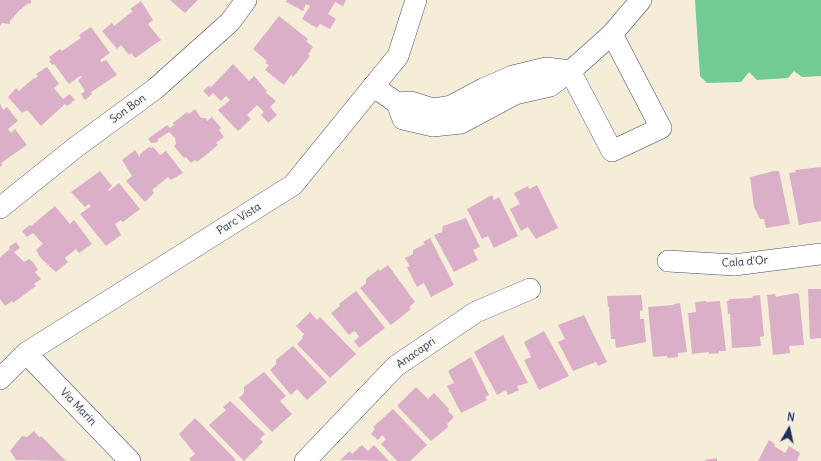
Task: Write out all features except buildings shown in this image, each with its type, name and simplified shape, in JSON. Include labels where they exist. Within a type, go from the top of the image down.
[{"type":"street","name":"Son Bon","points":[[0,208],[76,147],[155,89],[230,22],[246,0]]},
{"type":"street","name":"Parc Vista","points":[[0,379],[26,353],[294,185],[398,56],[416,0]]},
{"type":"street","points":[[373,86],[397,103],[411,102],[433,109],[451,106],[483,89],[513,76],[546,68],[570,71],[612,34],[641,0]]},
{"type":"street","points":[[570,71],[612,151],[661,128],[612,34]]},
{"type":"street","name":"Cala d'Or","points":[[668,261],[734,265],[821,254]]},
{"type":"street","name":"Anacapri","points":[[305,461],[396,366],[476,312],[530,289]]},
{"type":"street","name":"Via Marin","points":[[26,353],[121,458]]},
{"type":"green space","points":[[695,0],[821,0],[821,76],[802,77],[794,71],[788,78],[757,80],[749,72],[741,82],[707,83],[700,76]]}]
